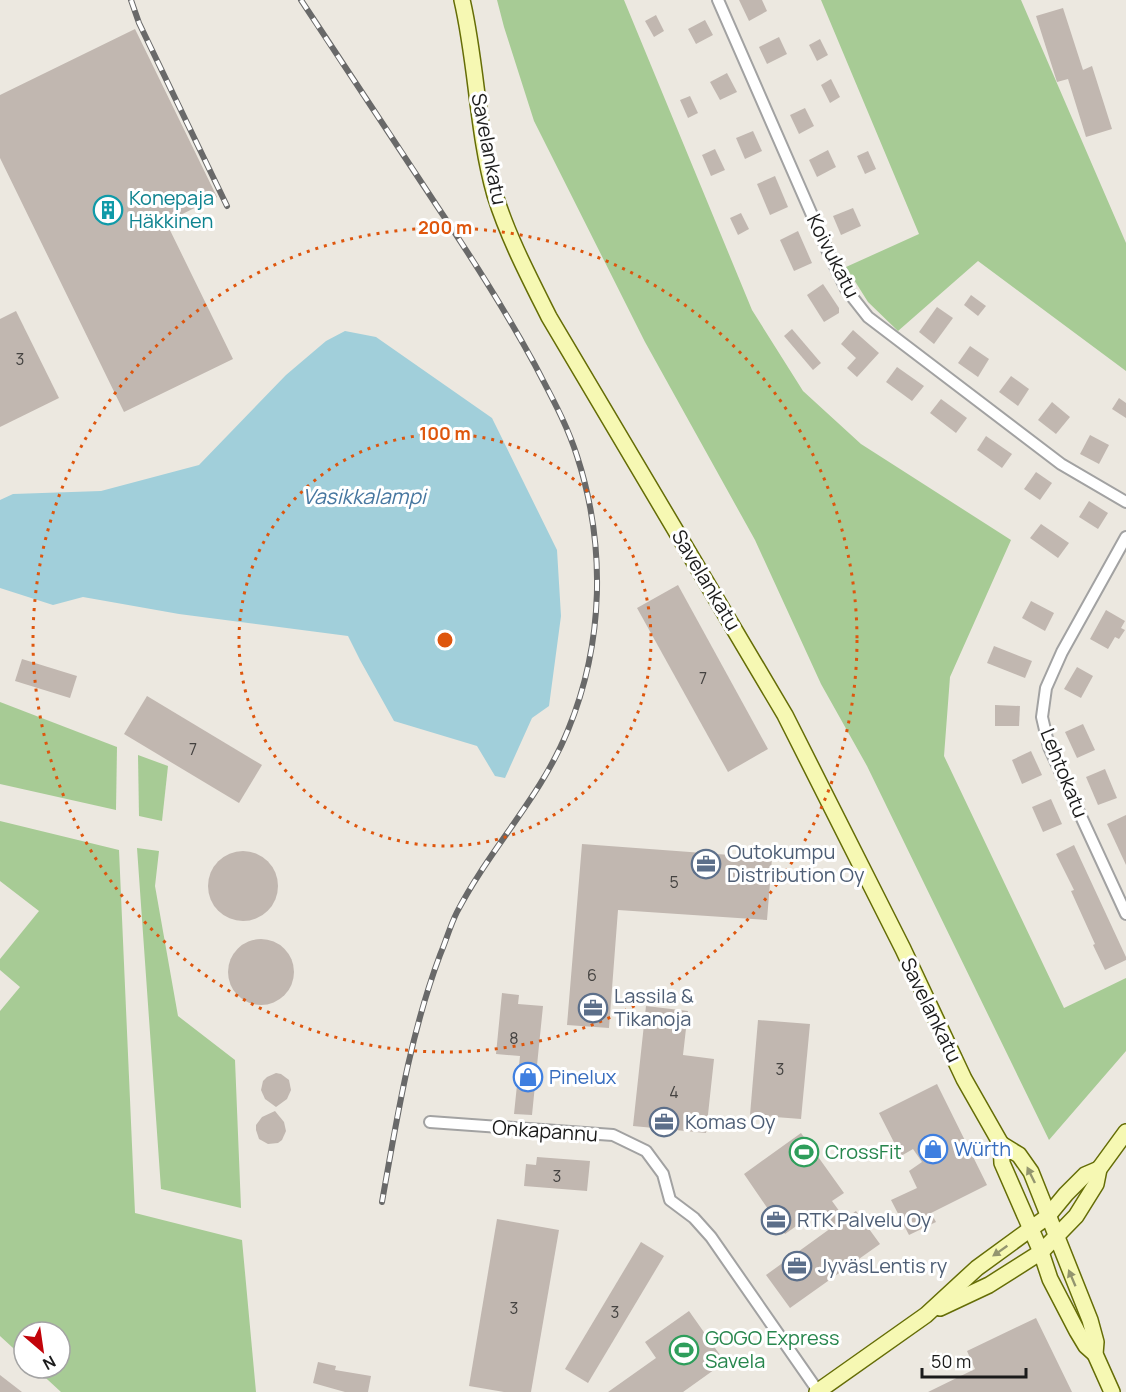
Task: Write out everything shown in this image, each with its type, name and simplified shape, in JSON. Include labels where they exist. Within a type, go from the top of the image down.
[{"type":"main road","name":"Savelankatu","points":[[462,0],[469,29],[486,150],[495,195],[519,257],[549,317],[785,715],[883,909],[964,1079],[1001,1144],[1002,1163],[1041,1251],[1050,1279],[1077,1331],[1086,1346],[1095,1354]]},
{"type":"main road","points":[[926,1315],[989,1285],[1041,1251],[1076,1216],[1096,1184],[1099,1169],[1126,1132]]},
{"type":"main road","name":"Savelankatu","points":[[1001,1144],[1019,1155],[1031,1172],[1090,1320],[1096,1342],[1095,1354]]},
{"type":"main road","points":[[818,1392],[926,1315],[977,1268],[1032,1230],[1085,1175],[1099,1169]]},
{"type":"main road","points":[[1095,1354],[1112,1392]]},
{"type":"street","name":"Koivukatu","points":[[718,0],[829,254],[846,289],[868,317],[1061,464],[1126,502]]},
{"type":"street","name":"Lehtokatu","points":[[1126,537],[1062,652],[1046,688],[1042,717],[1049,747],[1126,914]]},
{"type":"street","name":"Onkapannu","points":[[430,1122],[613,1135],[646,1151],[663,1174],[670,1200],[694,1218],[711,1237],[818,1392]]},
{"type":"green space","points":[[497,0],[624,0],[752,310],[803,391],[861,444],[1011,540],[950,677],[944,756],[1064,1008],[1126,978],[1126,1051],[1049,1140],[867,766],[821,684],[755,540],[645,342],[534,121]]},
{"type":"green space","points":[[821,0],[1021,0],[1126,243],[1126,371],[978,261],[898,331],[868,302],[846,267],[919,234]]},
{"type":"green space","points":[[0,702],[117,747],[116,810],[0,784]]},
{"type":"green space","points":[[138,755],[168,766],[162,821],[139,816]]},
{"type":"green space","points":[[0,821],[119,850],[135,1213],[242,1240],[256,1392],[61,1392],[48,1380],[72,1380],[72,1320],[12,1320],[12,1347],[0,1336],[0,1011],[20,987],[0,970],[0,959],[39,911],[0,881]]},
{"type":"green space","points":[[137,848],[159,851],[155,886],[178,1016],[235,1060],[241,1208],[161,1189]]},
{"type":"water","name":"Vasikkalampi","points":[[345,331],[376,337],[492,418],[557,550],[561,616],[549,706],[532,718],[505,778],[495,776],[477,746],[394,721],[348,636],[179,614],[83,597],[53,605],[0,588],[0,500],[13,494],[101,491],[199,465],[286,375],[326,341]]},
{"type":"building","points":[[739,0],[762,0],[767,11],[749,21]]},
{"type":"building","points":[[1063,8],[1083,70],[1092,66],[1112,129],[1086,137],[1068,79],[1057,82],[1036,16]]},
{"type":"building","points":[[656,15],[664,31],[654,37],[645,21]]},
{"type":"building","points":[[705,20],[713,35],[696,44],[688,29]]},
{"type":"building","name":"Konepaja Häkkinen","points":[[135,29],[217,197],[166,222],[233,359],[124,412],[0,158],[0,95]]},
{"type":"building","points":[[779,37],[787,54],[767,64],[759,47]]},
{"type":"building","points":[[820,39],[828,55],[817,61],[809,45]]},
{"type":"building","points":[[727,73],[737,92],[720,100],[710,82]]},
{"type":"building","points":[[831,79],[840,97],[830,103],[821,85]]},
{"type":"building","points":[[690,96],[698,113],[688,118],[680,100]]},
{"type":"building","points":[[805,108],[814,126],[799,134],[790,115]]},
{"type":"building","points":[[753,131],[762,151],[745,159],[736,138]]},
{"type":"building","points":[[715,149],[725,170],[711,176],[702,155]]},
{"type":"building","points":[[828,150],[836,167],[817,177],[809,160]]},
{"type":"building","points":[[868,151],[876,169],[865,174],[857,156]]},
{"type":"building","points":[[775,176],[788,207],[770,215],[757,184]]},
{"type":"building","points":[[853,208],[861,226],[841,235],[833,216]]},
{"type":"building","points":[[741,213],[749,229],[738,235],[730,218]]},
{"type":"building","points":[[798,231],[812,263],[794,271],[780,240]]},
{"type":"building","points":[[823,284],[839,308],[839,313],[824,322],[807,295]]},
{"type":"building","points":[[971,295],[986,306],[978,316],[964,305]]},
{"type":"building","points":[[937,307],[953,318],[934,344],[919,332]]},
{"type":"building","points":[[16,311],[59,398],[0,427],[0,319]]},
{"type":"building","points":[[792,329],[821,363],[813,370],[784,336]]},
{"type":"building","points":[[853,330],[879,353],[857,377],[847,368],[856,358],[841,344]]},
{"type":"building","points":[[970,346],[989,359],[978,377],[958,363]]},
{"type":"building","points":[[897,367],[924,386],[912,401],[886,382]]},
{"type":"building","points":[[1011,376],[1029,389],[1018,406],[999,392]]},
{"type":"building","points":[[1119,398],[1126,403],[1126,418],[1112,409]]},
{"type":"building","points":[[941,399],[967,418],[956,433],[930,413]]},
{"type":"building","points":[[1052,402],[1070,417],[1056,434],[1038,420]]},
{"type":"building","points":[[1090,435],[1109,445],[1099,464],[1080,454]]},
{"type":"building","points":[[986,436],[1012,454],[1002,468],[977,450]]},
{"type":"building","points":[[1036,472],[1052,483],[1040,500],[1024,489]]},
{"type":"building","points":[[1089,501],[1108,513],[1098,529],[1079,517]]},
{"type":"building","points":[[1041,524],[1069,543],[1058,558],[1030,538]]},
{"type":"building","points":[[678,585],[768,749],[728,772],[637,608]]},
{"type":"building","points":[[1031,601],[1054,613],[1045,631],[1022,618]]},
{"type":"building","points":[[1106,610],[1125,621],[1121,628],[1125,630],[1119,639],[1115,637],[1108,649],[1090,639]]},
{"type":"building","points":[[994,646],[1032,661],[1025,678],[987,663]]},
{"type":"building","points":[[22,659],[77,676],[70,698],[15,681]]},
{"type":"building","points":[[1077,667],[1093,676],[1081,698],[1064,689]]},
{"type":"building","points":[[147,696],[262,765],[239,803],[124,734]]},
{"type":"building","points":[[995,705],[1020,706],[1019,726],[995,726]]},
{"type":"building","points":[[1083,724],[1095,750],[1077,758],[1065,732]]},
{"type":"building","points":[[1031,751],[1042,775],[1022,784],[1012,760]]},
{"type":"building","points":[[1105,769],[1117,798],[1098,805],[1086,777]]},
{"type":"building","points":[[1051,799],[1062,824],[1043,832],[1032,807]]},
{"type":"building","points":[[1126,815],[1126,865],[1107,824]]},
{"type":"building","points":[[582,844],[772,858],[767,920],[618,910],[609,1028],[567,1025]]},
{"type":"building","points":[[1074,845],[1126,957],[1126,960],[1105,970],[1071,891],[1074,890],[1056,854]]},
{"type":"building","points":[[243,851],[262,857],[272,867],[278,886],[272,905],[262,915],[243,921],[224,915],[214,905],[208,886],[214,867],[224,857]]},
{"type":"building","points":[[255,939],[267,939],[279,944],[289,954],[294,972],[292,985],[279,1000],[267,1005],[255,1005],[243,1000],[233,990],[228,978],[228,966],[233,954],[243,944]]},
{"type":"building","points":[[502,993],[519,995],[518,1004],[543,1006],[532,1115],[514,1114],[520,1056],[496,1054]]},
{"type":"building","points":[[646,1006],[688,1011],[683,1055],[714,1059],[706,1133],[633,1126]]},
{"type":"building","points":[[758,1020],[810,1024],[801,1119],[750,1115]]},
{"type":"building","points":[[276,1073],[289,1080],[291,1090],[287,1099],[276,1107],[265,1099],[261,1090],[263,1081]]},
{"type":"building","name":"Würth","points":[[937,1084],[987,1185],[931,1213],[936,1222],[909,1235],[891,1200],[917,1188],[909,1171],[922,1162],[913,1149],[901,1156],[879,1113]]},
{"type":"building","points":[[275,1111],[284,1122],[286,1131],[278,1143],[268,1144],[259,1139],[256,1125],[262,1117]]},
{"type":"building","points":[[801,1133],[844,1193],[832,1201],[845,1219],[856,1211],[880,1244],[790,1308],[766,1275],[831,1228],[819,1210],[785,1234],[744,1174]]},
{"type":"building","points":[[537,1157],[590,1161],[587,1191],[524,1186],[526,1164],[536,1165]]},
{"type":"building","points":[[497,1219],[559,1230],[531,1392],[504,1392],[469,1386]]},
{"type":"building","points":[[641,1242],[664,1256],[588,1383],[565,1369]]},
{"type":"building","name":"GOGO Express Savela","points":[[689,1311],[725,1362],[683,1392],[608,1392],[656,1358],[645,1342]]},
{"type":"building","points":[[1036,1318],[1072,1392],[928,1392],[975,1369],[967,1351]]},
{"type":"building","points":[[318,1362],[336,1366],[335,1370],[371,1376],[368,1392],[345,1392],[313,1383]]},
{"type":"building","points":[[0,1375],[22,1392],[0,1392]]},
{"type":"railway","points":[[131,0],[139,23],[227,206]]},
{"type":"railway","points":[[301,0],[475,265],[535,365],[563,421],[577,456],[593,524],[596,559],[597,594],[594,629],[589,663],[580,697],[568,730],[544,778],[484,866],[452,923],[412,1046],[382,1202]]},
{"type":"place","name":"Konepaja Häkkinen","points":[[108,210]]},
{"type":"place","name":"Outokumpu Distribution Oy","points":[[706,864]]},
{"type":"place","name":"Lassila & Tikanoja","points":[[593,1008]]},
{"type":"place","name":"Pinelux","points":[[528,1077]]},
{"type":"place","name":"Komas Oy","points":[[664,1122]]},
{"type":"place","name":"Würth","points":[[933,1149]]},
{"type":"place","name":"CrossFit","points":[[804,1152]]},
{"type":"place","name":"RTK Palvelu Oy","points":[[776,1220]]},
{"type":"place","name":"JyväsLentis ry","points":[[797,1266]]},
{"type":"place","name":"GOGO Express Savela","points":[[684,1350]]}]
